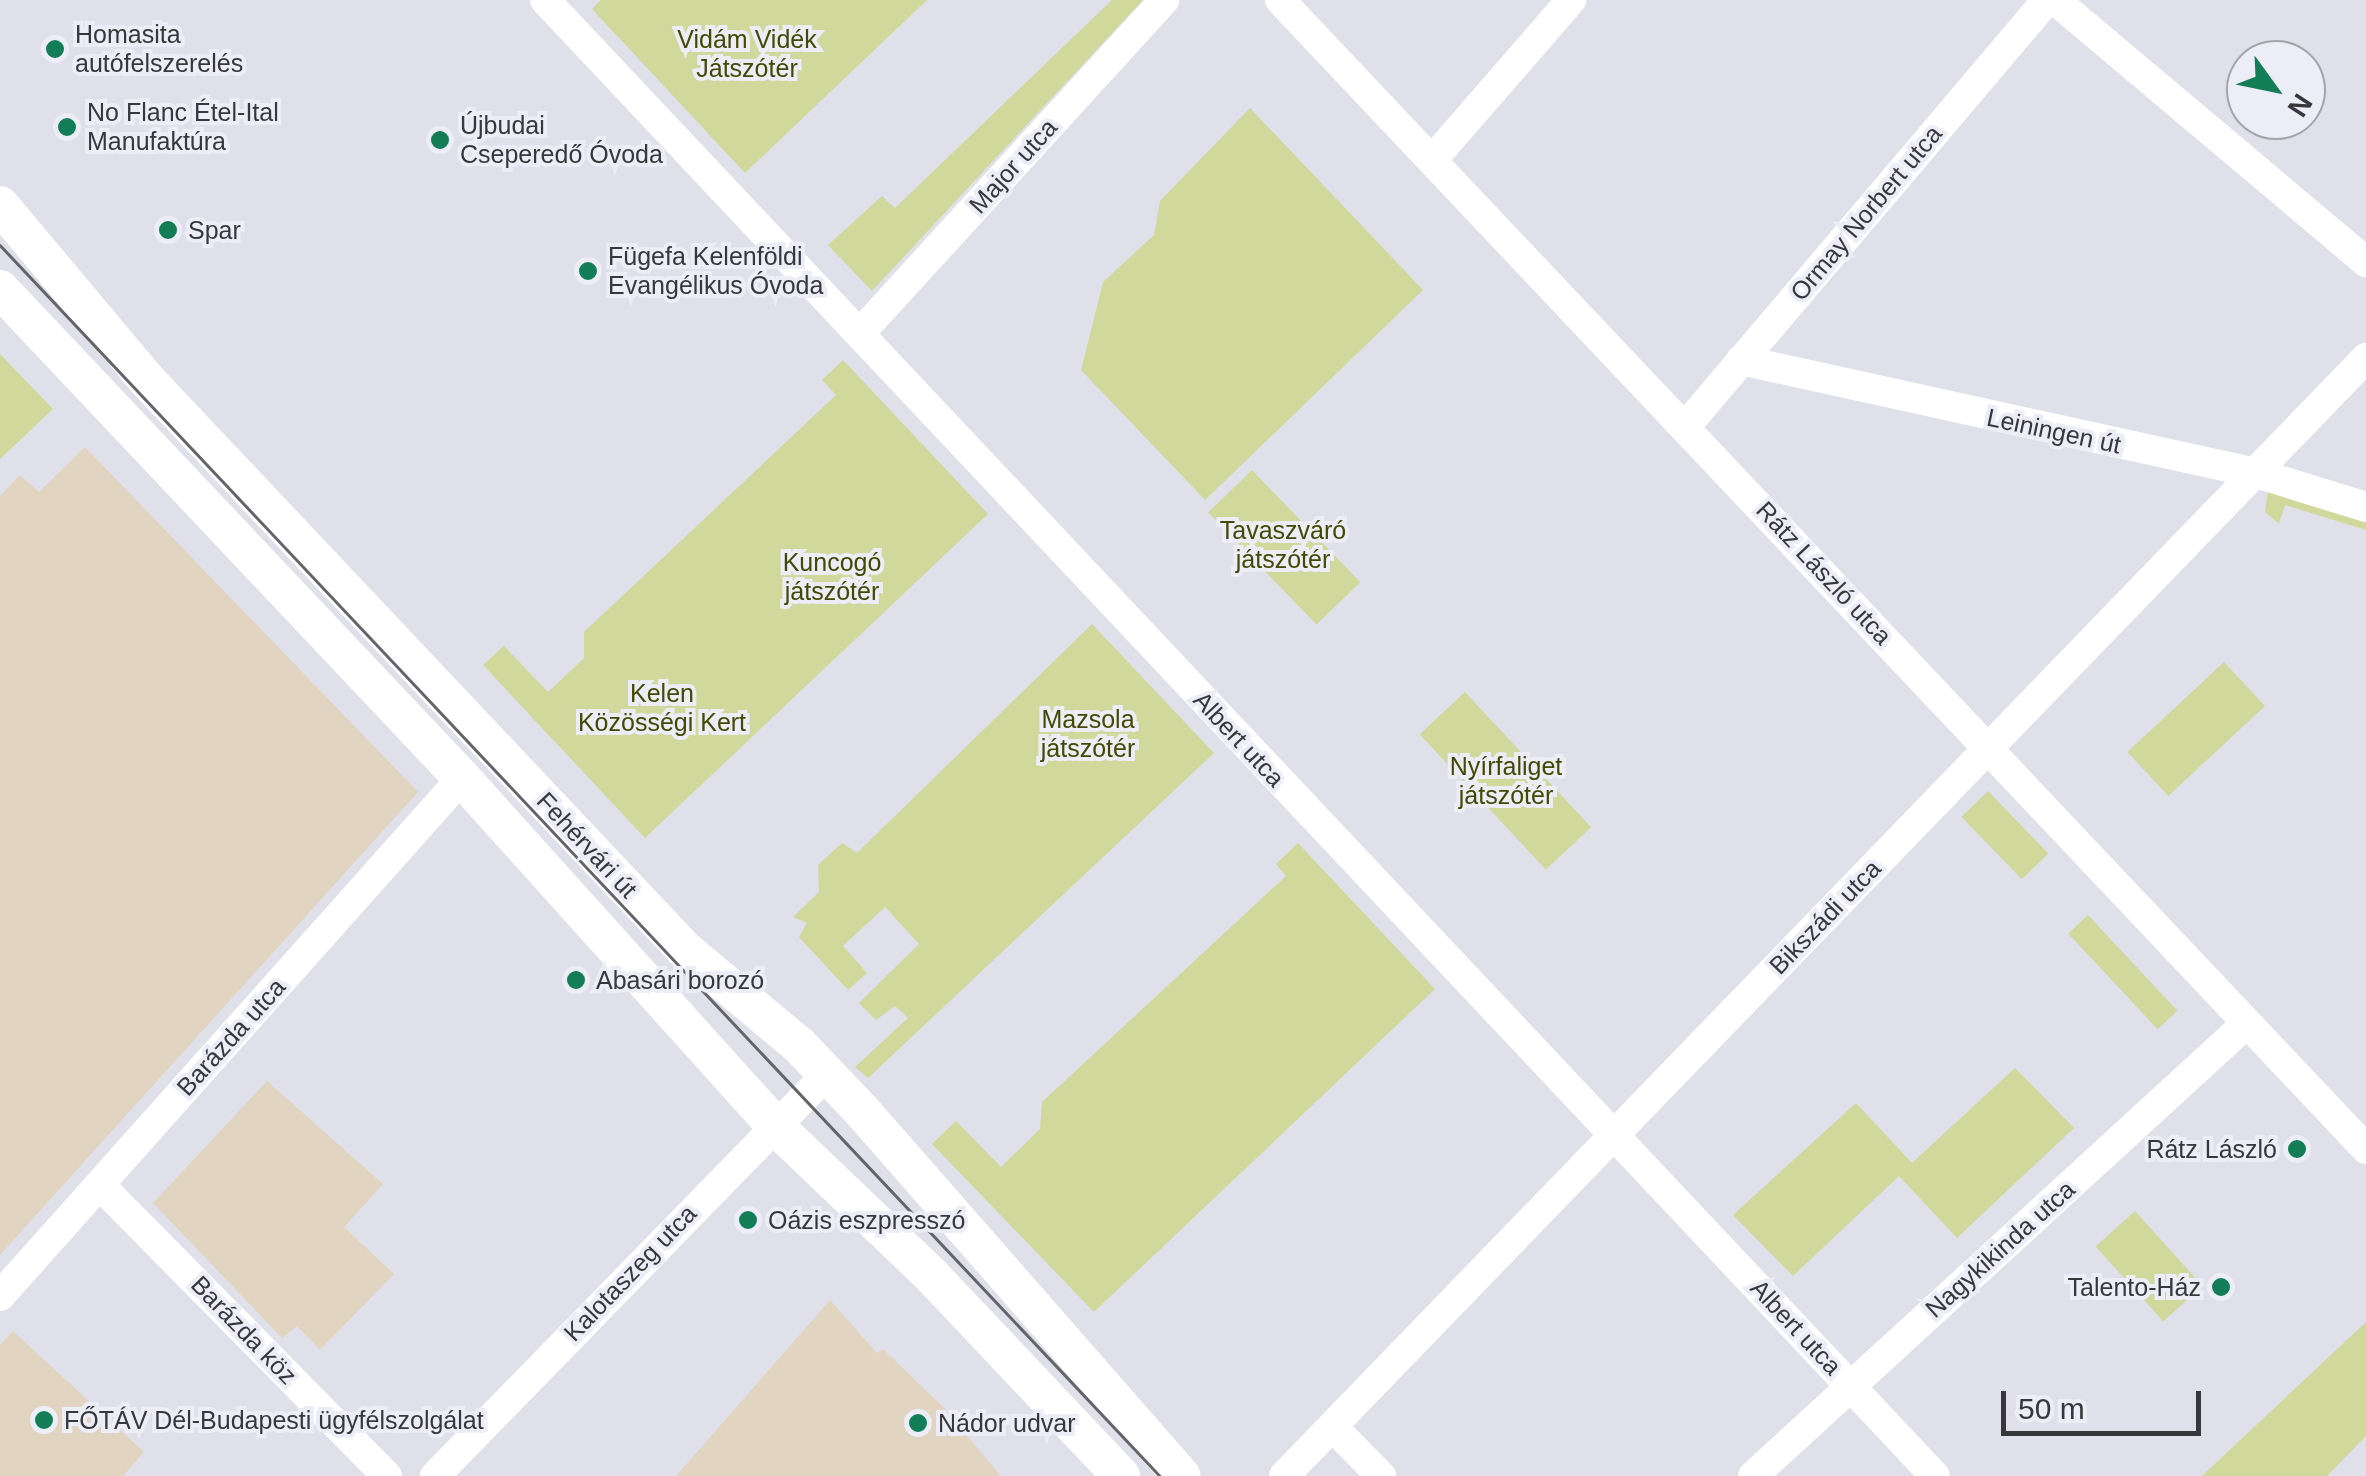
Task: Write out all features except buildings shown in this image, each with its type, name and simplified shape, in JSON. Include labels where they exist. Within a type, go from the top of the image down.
[{"type":"street","name":"Albert utca","points":[[545,0],[862,331],[1935,1476]]},
{"type":"street","name":"Major utca","points":[[862,331],[1164,0]]},
{"type":"street","name":"Rátz László utca","points":[[1280,0],[2366,1148]]},
{"type":"street","points":[[1433,159],[1571,0]]},
{"type":"street","name":"Ormay Norbert utca","points":[[1686,426],[2047,0]]},
{"type":"street","points":[[2055,0],[2366,262]]},
{"type":"street","name":"Fehérvári út","points":[[0,206],[145,378],[684,948],[828,1074],[1181,1476]]},
{"type":"street","name":"Fehérvári út","points":[[0,289],[462,778],[773,1124],[931,1274],[1121,1476]]},
{"type":"street","name":"Bikszádi utca","points":[[1284,1476],[2366,358]]},
{"type":"street","name":"Leiningen út","points":[[1740,360],[2256,474],[2366,506]]},
{"type":"street","name":"Barázda utca","points":[[0,1296],[462,778]]},
{"type":"street","name":"Nagykikinda utca","points":[[1753,1476],[2247,1022]]},
{"type":"street","name":"Kalotaszeg utca","points":[[435,1476],[773,1124],[828,1074]]},
{"type":"street","name":"Barázda köz","points":[[100,1184],[387,1476]]},
{"type":"street","points":[[1333,1426],[1381,1476]]},
{"type":"shaded area","points":[[85,447],[418,792],[0,1255],[0,496],[20,475],[39,492]]},
{"type":"shaded area","points":[[267,1081],[383,1184],[344,1227],[394,1274],[320,1350],[297,1326],[282,1338],[153,1203]]},
{"type":"shaded area","points":[[830,1300],[877,1353],[883,1349],[943,1407],[1001,1476],[676,1476]]},
{"type":"shaded area","points":[[13,1331],[144,1452],[123,1476],[0,1476],[0,1345]]},
{"type":"green space","name":"Vidám Vidék Játszótér","points":[[601,0],[927,0],[745,173],[592,9]]},
{"type":"green space","points":[[1112,0],[1143,0],[872,291],[828,245],[882,196],[895,208]]},
{"type":"green space","points":[[1250,108],[1423,290],[1205,500],[1081,370],[1103,282],[1154,235],[1160,201]]},
{"type":"green space","points":[[0,354],[53,409],[0,459]]},
{"type":"green space","points":[[843,360],[988,514],[645,838],[483,665],[504,646],[548,692],[584,658],[584,632],[836,395],[822,380]]},
{"type":"green space","name":"Tavaszváró játszótér","points":[[1252,470],[1360,582],[1316,625],[1208,512]]},
{"type":"green space","points":[[2268,492],[2366,518],[2366,530],[2285,505],[2279,524],[2265,512]]},
{"type":"green space","name":"Mazsola játszótér","points":[[1092,624],[1214,753],[868,1078],[855,1067],[908,1018],[895,1006],[876,1020],[859,1003],[919,944],[885,907],[843,946],[867,973],[848,990],[799,937],[807,923],[793,917],[819,892],[818,865],[842,843],[857,853]]},
{"type":"green space","points":[[2224,662],[2265,706],[2168,796],[2127,752]]},
{"type":"green space","name":"Nyírfaliget játszótér","points":[[1465,692],[1591,827],[1546,870],[1420,734]]},
{"type":"green space","points":[[1988,791],[2048,854],[2022,879],[1961,817]]},
{"type":"green space","points":[[1298,843],[1435,989],[1094,1312],[932,1144],[956,1121],[1001,1167],[1040,1129],[1042,1102],[1286,876],[1276,864]]},
{"type":"green space","points":[[2088,915],[2177,1011],[2158,1029],[2068,933]]},
{"type":"green space","points":[[2015,1068],[2074,1128],[1957,1238],[1899,1176],[1793,1276],[1733,1215],[1856,1103],[1912,1163]]},
{"type":"green space","points":[[2135,1211],[2203,1286],[2163,1322],[2096,1246]]},
{"type":"green space","points":[[2366,1322],[2366,1436],[2327,1476],[2202,1476]]},
{"type":"tram line","points":[[0,245],[1160,1476]]},
{"type":"place","name":"Homasita autófelszerelés","points":[[55,49]]},
{"type":"place","name":"No Flanc Étel-Ital Manufaktúra","points":[[67,127]]},
{"type":"place","name":"Újbudai Cseperedő Óvoda","points":[[440,140]]},
{"type":"place","name":"Spar","points":[[168,230]]},
{"type":"place","name":"Fügefa Kelenföldi Evangélikus Óvoda","points":[[588,271]]},
{"type":"place","name":"Abasári borozó","points":[[576,980]]},
{"type":"place","name":"Rátz László","points":[[2297,1149]]},
{"type":"place","name":"Oázis eszpresszó","points":[[748,1220]]},
{"type":"place","name":"Talento-Ház","points":[[2221,1287]]},
{"type":"place","name":"FŐTÁV Dél-Budapesti ügyfélszolgálat","points":[[44,1420]]},
{"type":"place","name":"Nádor udvar","points":[[918,1423]]},
{"type":"park label","name":"Kuncogó játszótér","points":[[832,578]]},
{"type":"park label","name":"Kelen Közösségi Kert","points":[[662,708]]}]
